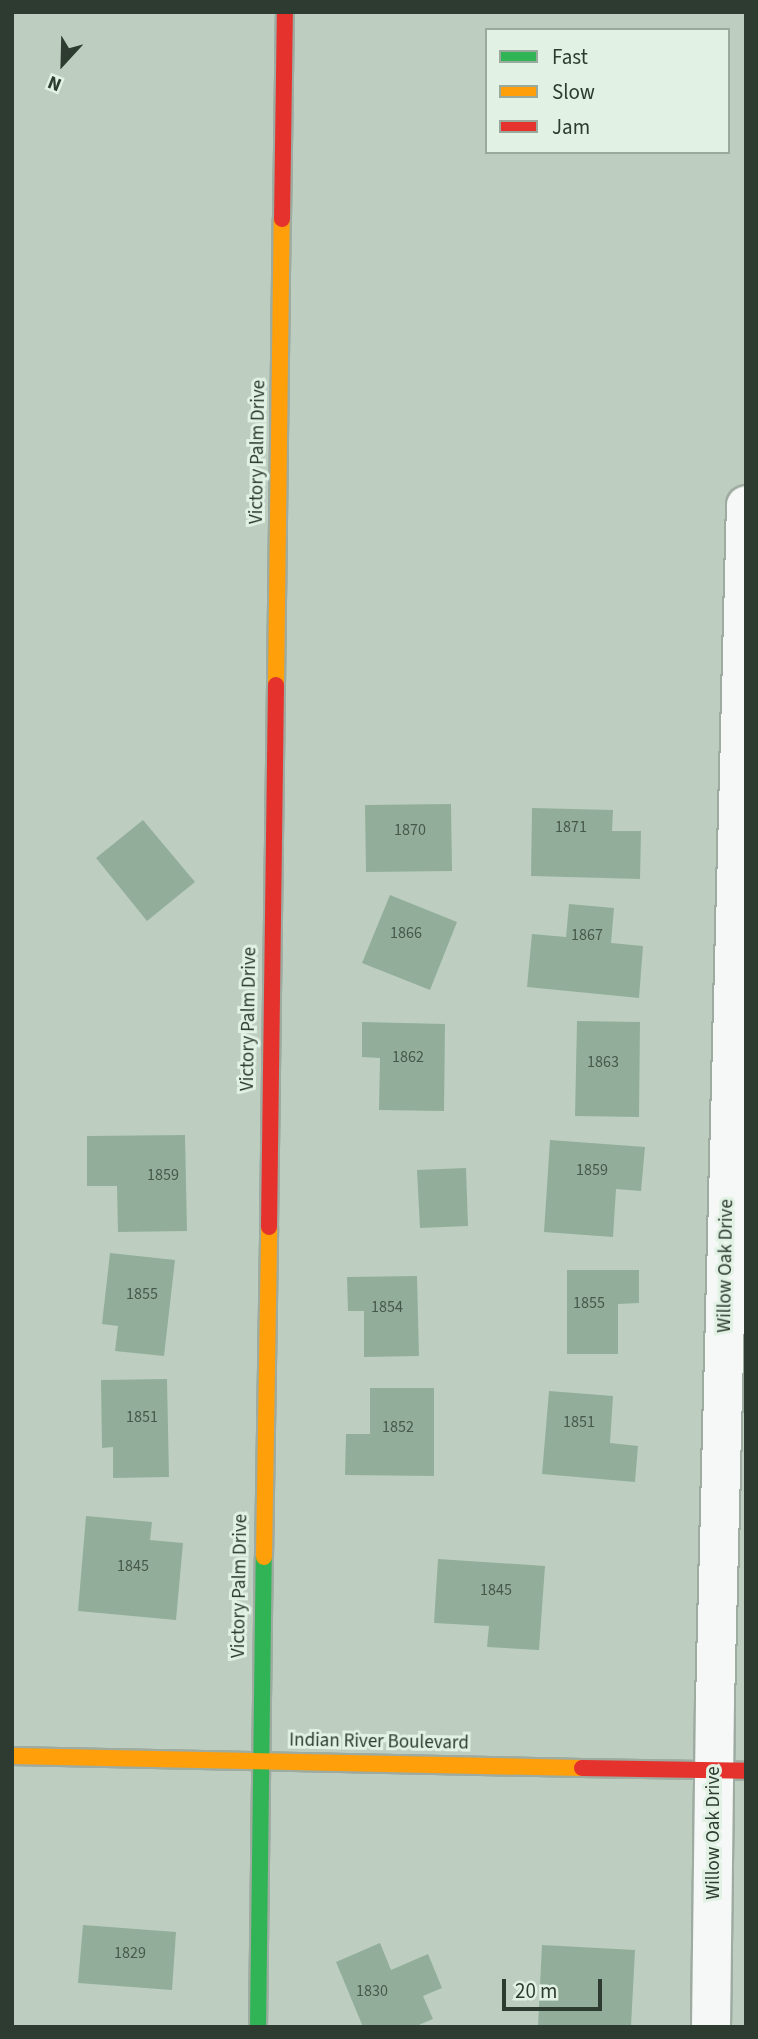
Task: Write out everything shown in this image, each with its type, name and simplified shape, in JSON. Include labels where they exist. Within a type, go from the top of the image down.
[{"type":"street","name":"Victory Palm Drive","points":[[258,2027],[259,1761],[285,12]]},
{"type":"street","name":"Willow Oak Drive","points":[[711,2027],[730,1771],[746,505]]},
{"type":"street","name":"Indian River Boulevard","points":[[12,1756],[730,1771]]},
{"type":"building","points":[[451,804],[452,871],[366,872],[365,805]]},
{"type":"building","points":[[532,808],[613,810],[612,831],[641,831],[640,879],[531,876]]},
{"type":"building","points":[[143,820],[195,882],[147,921],[96,858]]},
{"type":"building","points":[[390,895],[457,922],[430,990],[362,963]]},
{"type":"building","points":[[569,904],[614,908],[611,943],[643,946],[639,998],[527,987],[532,934],[566,937]]},
{"type":"building","points":[[577,1021],[640,1022],[639,1117],[575,1116]]},
{"type":"building","points":[[362,1022],[445,1024],[444,1111],[379,1110],[380,1058],[362,1057]]},
{"type":"building","points":[[185,1135],[187,1231],[118,1232],[117,1186],[87,1186],[87,1136]]},
{"type":"building","points":[[550,1140],[645,1147],[641,1191],[616,1189],[613,1237],[544,1232]]},
{"type":"building","points":[[466,1168],[468,1226],[420,1228],[417,1170]]},
{"type":"building","points":[[110,1253],[175,1260],[164,1356],[115,1351],[118,1326],[102,1324]]},
{"type":"building","points":[[567,1270],[639,1270],[639,1303],[618,1304],[618,1354],[567,1354]]},
{"type":"building","points":[[417,1276],[419,1356],[364,1357],[364,1311],[348,1311],[347,1277]]},
{"type":"building","points":[[167,1379],[169,1477],[113,1478],[113,1447],[102,1448],[101,1380]]},
{"type":"building","points":[[370,1388],[434,1388],[434,1476],[345,1475],[346,1434],[370,1434]]},
{"type":"building","points":[[549,1391],[613,1396],[610,1443],[638,1446],[635,1482],[542,1474]]},
{"type":"building","points":[[86,1516],[152,1522],[150,1540],[183,1543],[176,1620],[78,1611]]},
{"type":"building","points":[[438,1559],[545,1566],[539,1650],[487,1647],[489,1626],[434,1623]]},
{"type":"building","points":[[83,1925],[176,1932],[172,1990],[78,1983]]},
{"type":"building","points":[[380,1943],[391,1970],[428,1954],[442,1988],[423,1996],[433,2019],[414,2027],[363,2027],[336,1962]]},
{"type":"building","points":[[542,1945],[635,1950],[631,2027],[538,2027]]},
{"type":"traffic: fast","points":[[258,2027],[264,1557]]},
{"type":"traffic: slow","points":[[276,685],[282,219]]},
{"type":"traffic: slow","points":[[264,1557],[269,1227]]},
{"type":"traffic: slow","points":[[12,1756],[582,1768]]},
{"type":"traffic: jam","points":[[282,219],[285,12]]},
{"type":"traffic: jam","points":[[269,1227],[276,685]]},
{"type":"traffic: jam","points":[[582,1768],[746,1771]]}]
